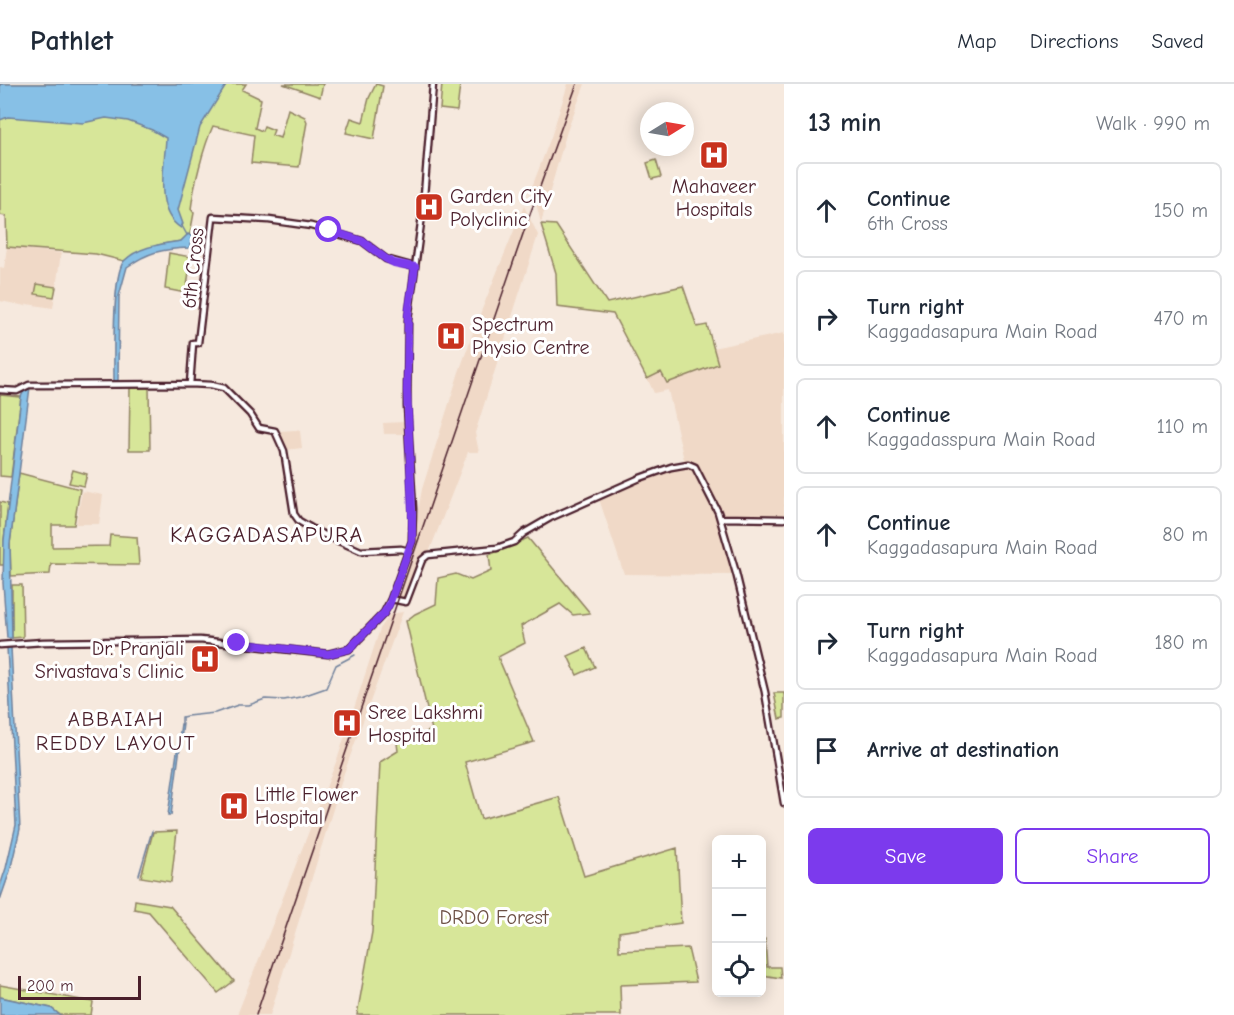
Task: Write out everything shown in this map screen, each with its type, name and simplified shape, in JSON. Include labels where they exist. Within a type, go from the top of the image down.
[{"type":"street","points":[[0,645],[200,640],[328,654],[349,649],[384,613],[412,541],[407,406],[408,320],[423,208],[433,84]]},
{"type":"street","name":"6th Cross","points":[[190,384],[193,343],[198,343],[202,320],[213,217],[269,220],[311,226],[362,241],[386,259],[415,267]]},
{"type":"street","points":[[0,390],[17,392],[29,385],[190,384],[225,388],[250,414],[259,428],[275,431],[284,451],[294,514],[299,521],[316,531],[361,550],[401,549],[409,551]]},
{"type":"street","points":[[391,599],[406,602],[422,560],[428,555],[497,548],[514,542],[524,533],[550,518],[640,478],[671,467],[688,464],[695,467],[720,518],[760,672],[784,803]]},
{"type":"street","points":[[720,518],[784,519]]},
{"type":"shaded area","points":[[568,84],[585,84],[567,131],[541,223],[532,187]]},
{"type":"shaded area","points":[[524,206],[538,235],[475,433],[479,452],[468,452],[430,550],[419,557],[404,599],[395,597],[416,537],[416,522],[422,489],[459,372]]},
{"type":"shaded area","points":[[7,247],[61,253],[53,308],[0,301],[0,267],[4,268]]},
{"type":"shaded area","points":[[683,286],[697,327],[707,325],[713,348],[784,333],[784,515],[716,514],[734,575],[624,574],[597,493],[684,460],[668,390],[654,393],[635,352],[607,303]]},
{"type":"shaded area","points":[[405,422],[406,434],[384,434],[383,423]]},
{"type":"shaded area","points":[[279,431],[300,431],[302,448],[286,450]]},
{"type":"shaded area","points":[[82,491],[103,495],[99,524],[76,524]]},
{"type":"shaded area","points":[[403,612],[344,773],[270,1015],[237,1015],[338,757],[380,629],[390,614]]},
{"type":"green space","points":[[0,84],[246,84],[242,90],[261,99],[255,128],[262,131],[264,126],[274,130],[272,135],[280,138],[288,109],[305,117],[307,122],[299,167],[251,163],[254,135],[213,126],[202,156],[194,189],[191,209],[194,213],[190,234],[181,241],[158,245],[124,261],[96,254],[7,247],[6,216],[0,215]]},
{"type":"green space","points":[[283,84],[323,84],[320,97]]},
{"type":"green space","points":[[376,84],[383,86],[374,139],[346,133],[351,118],[363,122],[369,98]]},
{"type":"green space","points":[[442,84],[460,84],[457,111],[440,109]]},
{"type":"green space","points":[[656,160],[661,177],[652,179],[647,163]]},
{"type":"green space","points":[[541,224],[556,225],[607,303],[683,286],[697,327],[707,325],[718,364],[667,383],[661,372],[647,379],[613,314],[557,307],[556,273]]},
{"type":"green space","points":[[169,253],[191,257],[186,293],[165,289]]},
{"type":"green space","points":[[37,284],[56,287],[54,297],[35,294]]},
{"type":"green space","points":[[130,388],[149,388],[150,450],[129,450]]},
{"type":"green space","points":[[0,395],[21,397],[11,477],[0,476]]},
{"type":"green space","points":[[73,470],[87,474],[84,486],[69,483]]},
{"type":"green space","points":[[19,473],[80,489],[74,525],[52,525],[52,547],[109,546],[110,535],[137,537],[139,565],[51,564],[50,574],[11,576],[10,544]]},
{"type":"green space","points":[[0,502],[8,504],[4,565],[0,565]]},
{"type":"green space","name":"DRDO Forest","points":[[528,538],[590,613],[573,615],[560,604],[521,626],[525,643],[498,657],[534,742],[465,762],[481,819],[559,797],[584,876],[677,848],[681,923],[619,932],[619,951],[688,948],[696,982],[620,985],[621,1015],[357,1015],[372,932],[380,762],[398,751],[397,743],[432,730],[406,621],[436,604],[438,578],[456,574],[471,580],[491,571],[489,555]]},
{"type":"green space","points":[[12,585],[22,585],[23,637],[12,638]]},
{"type":"green space","points":[[586,648],[595,667],[577,675],[568,656]]},
{"type":"green space","points":[[774,693],[784,693],[784,718],[779,719]]},
{"type":"green space","points":[[177,831],[171,882],[141,877],[153,832]]},
{"type":"green space","points":[[135,900],[170,906],[234,981],[218,993],[149,912],[134,909]]},
{"type":"green space","points":[[766,953],[767,967],[780,967],[781,978],[766,976]]},
{"type":"green space","points":[[0,985],[93,1002],[91,1015],[60,1015],[51,1008],[0,997]]},
{"type":"water","points":[[0,84],[227,84],[200,127],[178,210],[183,224],[181,228],[172,220],[164,199],[163,174],[166,138],[128,121],[106,118],[83,123],[8,117],[0,120]]},
{"type":"water","points":[[188,234],[193,237],[189,248],[156,252],[127,267],[119,296],[118,381],[114,381],[117,282],[124,261],[144,249],[181,241]]},
{"type":"water","points":[[30,387],[10,544],[12,638],[7,638],[3,583],[4,540],[21,397],[25,388]]},
{"type":"water","points":[[7,647],[11,647],[20,829],[0,900],[0,886],[16,825]]},
{"type":"water","points":[[181,724],[183,724],[171,815],[168,815]]},
{"type":"water","points":[[0,997],[51,1008],[60,1015],[0,1015]]},
{"type":"waterway","points":[[181,224],[187,235]]},
{"type":"waterway","points":[[29,388],[66,387]]},
{"type":"waterway","points":[[182,725],[182,717],[215,713],[265,699],[284,700],[300,697],[326,688],[336,665],[355,655]]},
{"type":"waterway","points":[[139,875],[152,831]]},
{"type":"railway","points":[[256,1015],[524,231],[577,84]]},
{"type":"place","name":"Mahaveer Hospitals","points":[[714,155]]},
{"type":"place","name":"Garden City Polyclinic","points":[[429,207]]},
{"type":"place","name":"Spectrum Physio Centre","points":[[451,336]]},
{"type":"place","name":"Dr. Pranjali Srivastava's Clinic","points":[[205,659]]},
{"type":"place","name":"Sree Lakshmi Hospital","points":[[347,723]]},
{"type":"place","name":"Little Flower Hospital","points":[[234,806]]},
{"type":"district","name":"KAGGADASAPURA","points":[[267,535]]},
{"type":"district","name":"ABBAIAH REDDY LAYOUT","points":[[116,731]]},
{"type":"route","points":[[237,643],[328,654],[349,649],[389,605],[412,541],[407,390],[408,315],[415,267],[394,263],[362,241],[329,230]]}]
